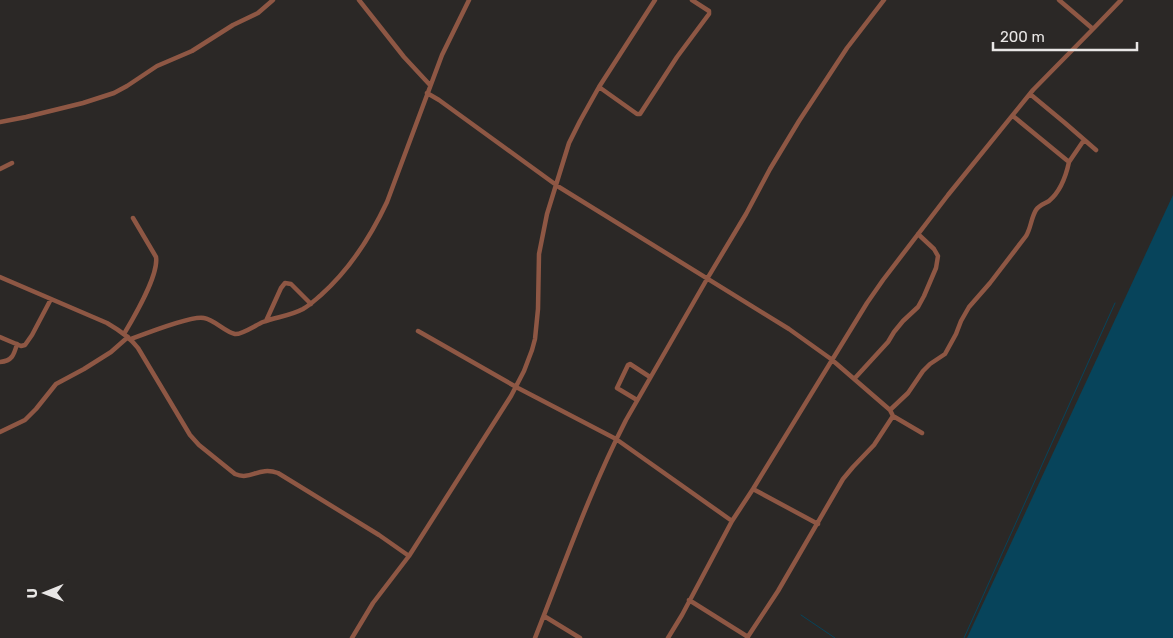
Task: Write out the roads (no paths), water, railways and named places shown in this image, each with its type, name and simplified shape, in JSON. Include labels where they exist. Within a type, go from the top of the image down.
[{"type":"street","points":[[0,122],[83,103],[128,86],[156,66],[192,51],[233,25],[258,13],[273,0]]},
{"type":"street","points":[[359,0],[430,85]]},
{"type":"street","points":[[128,337],[200,317],[208,319],[235,334],[239,333],[266,321],[298,312],[311,304],[338,279],[369,236],[388,202],[442,55],[469,0]]},
{"type":"street","points":[[352,638],[373,603],[409,556],[516,387],[524,371],[535,339],[538,309],[539,254],[547,214],[569,143],[599,87],[655,0]]},
{"type":"street","points":[[599,87],[637,114],[640,114],[677,57],[710,14],[709,11],[692,0]]},
{"type":"street","points":[[535,638],[616,439],[637,400],[799,121],[847,48],[884,0]]},
{"type":"street","points":[[1059,0],[1093,29]]},
{"type":"street","points":[[668,638],[732,521],[867,302],[918,234],[1030,94],[1120,0]]},
{"type":"street","points":[[427,94],[439,100],[556,185],[790,329],[855,378],[890,410],[893,416],[922,433]]},
{"type":"street","points":[[1030,94],[1096,150]]},
{"type":"street","points":[[1012,116],[1069,162]]},
{"type":"street","points":[[890,410],[908,393],[923,371],[947,351],[969,307],[1026,236],[1031,219],[1038,207],[1051,199],[1062,183],[1069,162],[1084,140]]},
{"type":"street","points":[[0,169],[12,163]]},
{"type":"street","points":[[0,432],[25,420],[56,384],[111,352],[128,337],[149,286],[156,263],[156,257],[133,218]]},
{"type":"street","points":[[855,378],[918,307],[925,294],[936,268],[938,256],[934,248],[918,234]]},
{"type":"street","points":[[0,277],[107,323],[128,337],[138,348],[190,435],[227,468],[240,476],[266,470],[278,473],[379,535],[409,556]]},
{"type":"street","points":[[266,321],[285,283],[291,284],[311,304]]},
{"type":"street","points":[[0,337],[22,346],[26,344],[51,299]]},
{"type":"street","points":[[418,331],[516,387],[616,439],[732,521]]},
{"type":"street","points":[[0,362],[10,359],[18,344]]},
{"type":"street","points":[[637,400],[617,388],[628,365],[630,364],[650,377]]},
{"type":"street","points":[[689,600],[748,638],[848,474],[874,445],[893,416]]},
{"type":"street","points":[[753,489],[818,524]]},
{"type":"street","points":[[544,616],[580,638]]},
{"type":"water","points":[[1173,195],[1173,638],[967,638]]},
{"type":"waterway","points":[[964,638],[1115,303]]},
{"type":"waterway","points":[[801,615],[835,638]]}]
